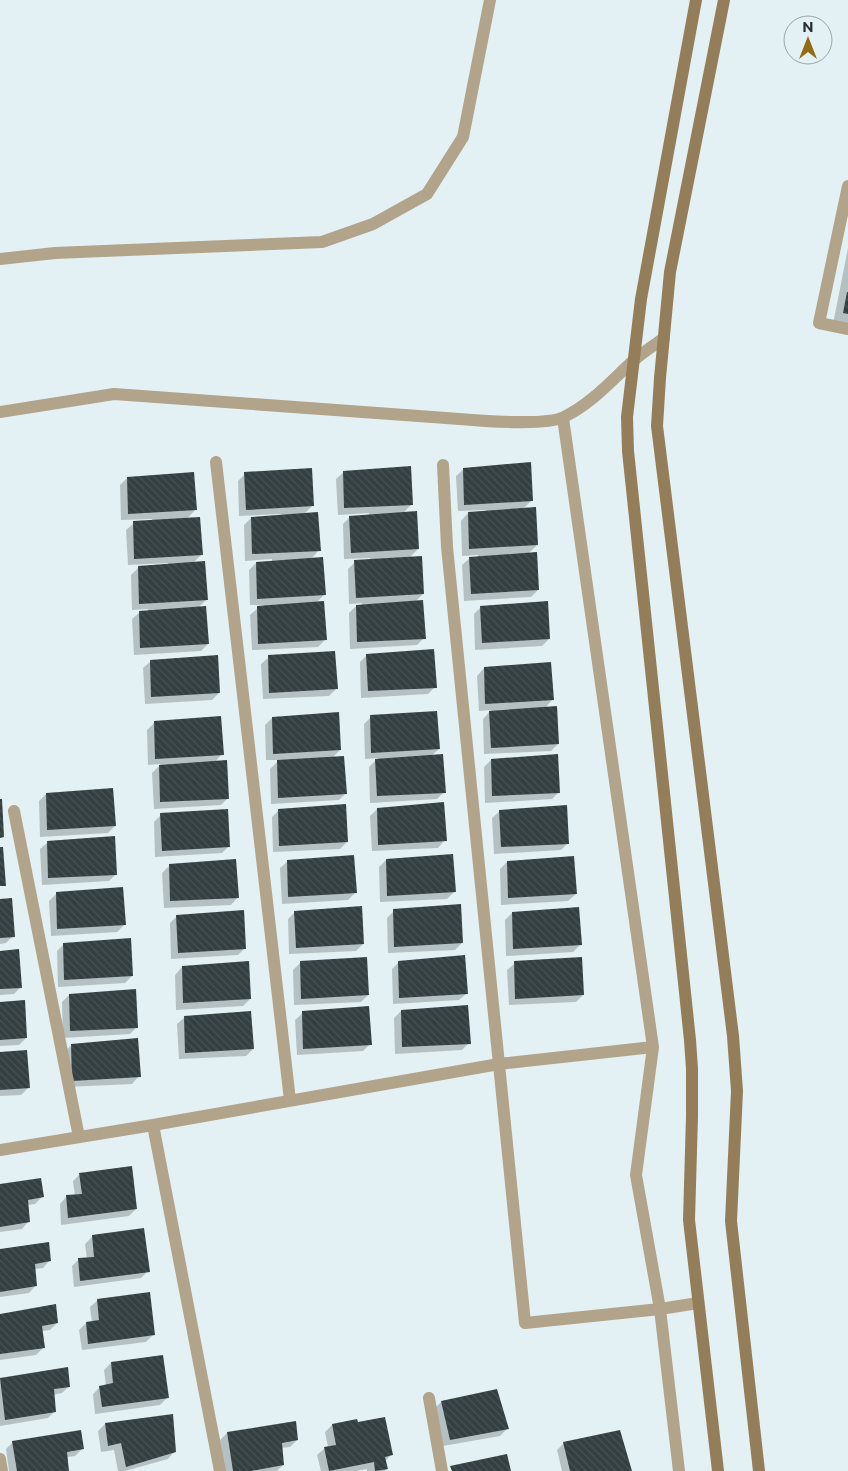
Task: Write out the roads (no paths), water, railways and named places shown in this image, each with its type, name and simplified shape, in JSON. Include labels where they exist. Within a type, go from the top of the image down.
[{"type":"street","points":[[0,259],[55,252],[322,242],[380,220],[427,194],[463,136],[490,0]]},
{"type":"street","points":[[696,0],[641,298],[627,417],[628,451],[690,1050],[692,1116],[689,1220],[718,1471]]},
{"type":"street","points":[[724,0],[670,272],[657,426],[733,1036],[737,1091],[731,1221],[760,1471]]},
{"type":"street","points":[[848,186],[819,324],[848,329]]},
{"type":"street","points":[[0,412],[114,394],[487,421],[538,422],[563,418],[606,388],[633,361],[664,338]]},
{"type":"street","points":[[563,418],[654,1047],[636,1175],[660,1310],[679,1471]]},
{"type":"street","points":[[216,462],[290,1100]]},
{"type":"street","points":[[443,465],[447,547],[525,1324],[660,1310],[698,1303]]},
{"type":"street","points":[[14,811],[79,1137]]},
{"type":"street","points":[[0,1150],[499,1064],[654,1047]]},
{"type":"street","points":[[153,1125],[220,1471]]},
{"type":"street","points":[[429,1398],[442,1471]]},
{"type":"street","points":[[0,1459],[2,1471]]}]
